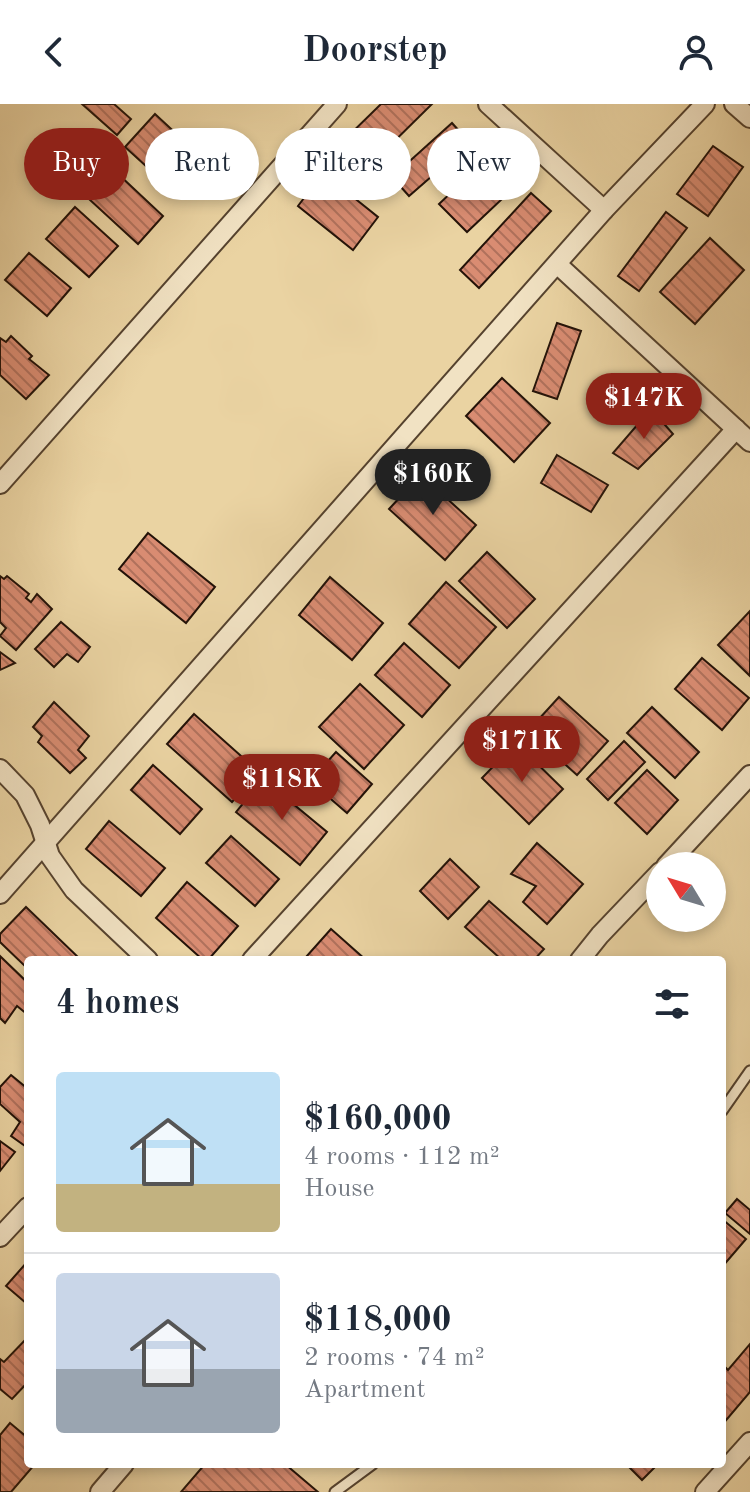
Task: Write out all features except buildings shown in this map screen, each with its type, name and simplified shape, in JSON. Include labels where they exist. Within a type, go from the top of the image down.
[{"type":"street","points":[[0,484],[337,104]]},
{"type":"street","points":[[488,104],[604,210]]},
{"type":"street","points":[[0,894],[604,210],[705,104]]},
{"type":"street","points":[[734,104],[750,118]]},
{"type":"street","points":[[557,264],[750,442]]},
{"type":"street","points":[[256,956],[736,429]]},
{"type":"street","points":[[0,769],[25,795],[50,856],[74,890],[144,956]]},
{"type":"street","points":[[679,852],[750,775]]},
{"type":"street","points":[[583,956],[646,887]]},
{"type":"street","points":[[0,1237],[24,1211]]},
{"type":"street","points":[[705,1492],[750,1442]]},
{"type":"street","points":[[100,1492],[121,1468]]},
{"type":"lane","points":[[726,1105],[750,1071]]},
{"type":"lane","points":[[335,1492],[368,1468]]}]
